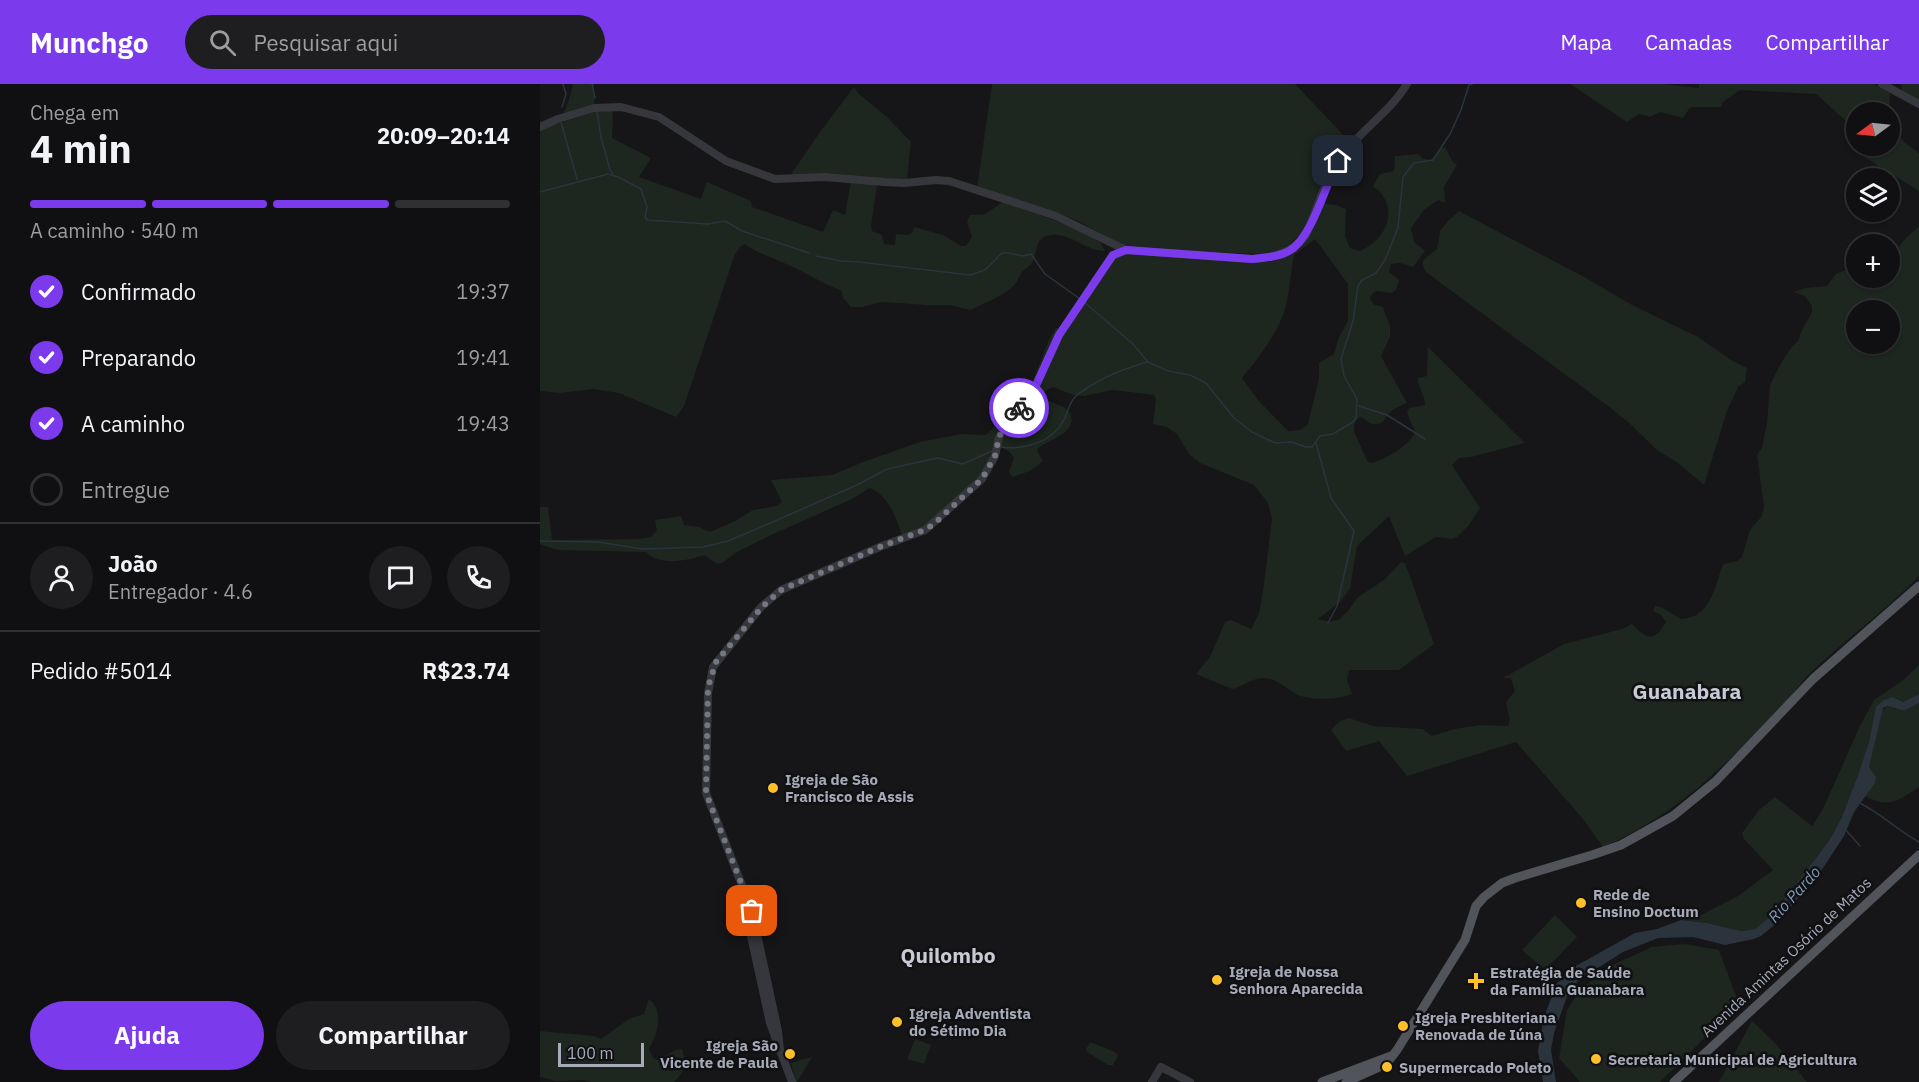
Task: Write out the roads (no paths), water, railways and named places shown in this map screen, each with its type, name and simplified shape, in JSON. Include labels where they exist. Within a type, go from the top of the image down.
[{"type":"main road","points":[[1346,1082],[1391,1056],[1465,940],[1476,906],[1484,897],[1502,883],[1515,878],[1621,845],[1673,816],[1716,781],[1820,673],[1919,586]]},
{"type":"main road","name":"Avenida Amintas Osório de Matos","points":[[1674,1082],[1919,855]]},
{"type":"main road","points":[[1322,1082],[1391,1056]]},
{"type":"street","points":[[540,127],[599,106],[632,108],[664,120],[726,161],[775,179],[825,177],[884,182],[949,181],[1056,216],[1126,250],[1252,259],[1267,258],[1288,252],[1306,235],[1328,181],[1342,156],[1391,106],[1407,84]]},
{"type":"street","points":[[1882,84],[1919,104]]},
{"type":"street","points":[[1103,239],[1108,250],[1108,262]]},
{"type":"street","points":[[792,1082],[770,1023],[747,918],[746,899],[706,793],[708,693],[710,678],[716,662],[756,613],[788,586],[925,530],[982,479],[995,456],[999,437],[1005,426],[1033,392],[1055,341],[1113,255],[1126,250]]},
{"type":"street","points":[[1152,1082],[1161,1067],[1190,1082]]},
{"type":"water","name":"Rio Pardo","points":[[1919,694],[1919,703],[1906,710],[1888,706],[1883,708],[1869,767],[1876,777],[1875,783],[1854,812],[1844,836],[1821,871],[1778,922],[1761,936],[1725,945],[1693,937],[1658,938],[1623,952],[1580,979],[1571,988],[1554,1033],[1551,1050],[1556,1082],[1543,1082],[1538,1051],[1544,1017],[1557,983],[1574,967],[1635,933],[1657,929],[1681,920],[1741,931],[1755,929],[1772,915],[1829,841],[1842,817],[1858,775],[1869,742],[1876,707],[1884,700],[1893,697],[1903,702]]},
{"type":"waterway","points":[[562,107],[566,94],[563,84]]},
{"type":"waterway","points":[[592,84],[595,98]]},
{"type":"waterway","points":[[1084,302],[1133,344],[1148,362],[1168,371],[1190,375],[1206,383],[1234,418],[1252,432],[1275,443],[1291,442],[1312,447],[1320,436],[1333,434],[1356,418],[1357,399],[1344,376],[1341,359],[1353,321],[1358,286],[1362,280],[1376,273],[1385,260],[1398,228],[1403,177],[1414,163],[1433,160],[1450,134],[1469,85],[1472,84]]},
{"type":"waterway","points":[[597,112],[601,137],[613,174]]},
{"type":"waterway","points":[[561,122],[577,179]]},
{"type":"waterway","points":[[540,192],[608,174],[641,189],[647,207],[645,217],[647,220],[708,224],[725,221],[742,231],[809,253]]},
{"type":"waterway","points":[[816,256],[841,261],[970,275],[985,270],[1002,253],[1023,256],[1031,254],[1045,274],[1080,299]]},
{"type":"waterway","points":[[1000,447],[1028,446],[1045,439],[1059,428],[1076,396],[1110,376],[1147,362]]},
{"type":"waterway","points":[[1359,406],[1387,415],[1425,439]]},
{"type":"waterway","points":[[1316,443],[1331,498],[1354,531],[1337,606],[1328,623]]},
{"type":"waterway","points":[[540,541],[598,542],[642,549],[703,547],[728,541],[857,485],[887,469],[938,458],[963,464],[992,451]]},
{"type":"waterway","points":[[1860,803],[1919,842]]},
{"type":"waterway","points":[[1845,829],[1860,846]]},
{"type":"place","name":"Igreja de São Francisco de Assis","points":[[773,788]]},
{"type":"place","name":"Rede de Ensino Doctum","points":[[1581,903]]},
{"type":"place","name":"Igreja de Nossa Senhora Aparecida","points":[[1217,980]]},
{"type":"place","name":"Estratégia de Saúde da Família Guanabara","points":[[1476,981]]},
{"type":"place","name":"Igreja Adventista do Sétimo Dia","points":[[897,1022]]},
{"type":"place","name":"Igreja Presbiteriana Renovada de Iúna","points":[[1403,1026]]},
{"type":"place","name":"Igreja São Vicente de Paula","points":[[790,1054]]},
{"type":"place","name":"Secretaria Municipal de Agricultura","points":[[1596,1059]]},
{"type":"place","name":"Supermercado Poleto","points":[[1387,1067]]},
{"type":"district","name":"Guanabara","points":[[1687,691]]},
{"type":"district","name":"Quilombo","points":[[948,955]]}]
